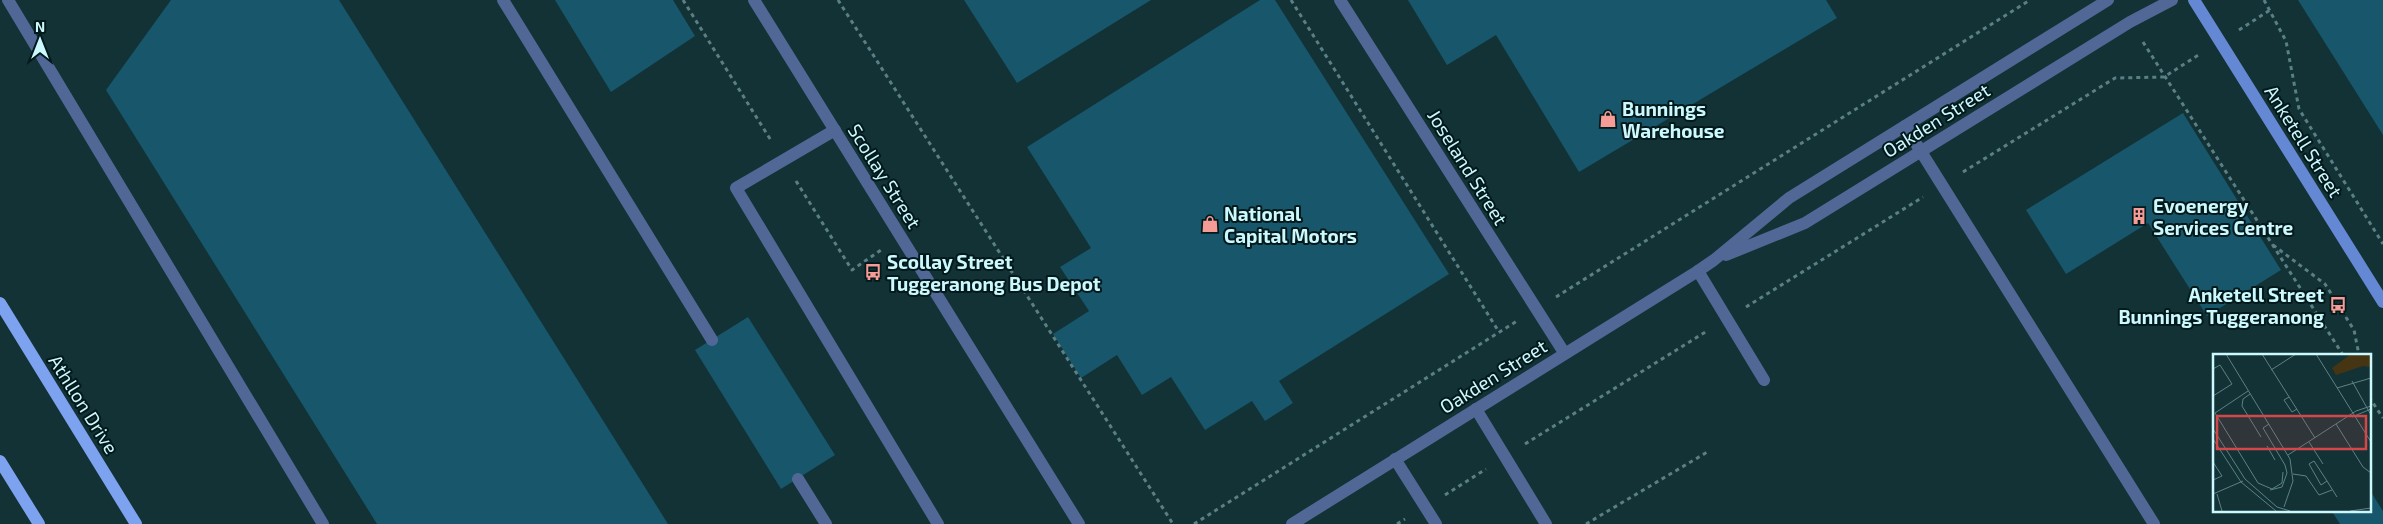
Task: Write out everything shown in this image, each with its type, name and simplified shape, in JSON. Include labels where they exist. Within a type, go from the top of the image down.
[{"type":"main road","name":"Athllon Drive","points":[[0,304],[136,524]]},
{"type":"main road","points":[[0,461],[39,524]]},
{"type":"street","points":[[8,0],[323,524]]},
{"type":"street","points":[[503,0],[712,340]]},
{"type":"street","name":"Scollay Street","points":[[754,0],[1079,524]]},
{"type":"street","name":"Joseland Street","points":[[1340,0],[1565,354]]},
{"type":"street","name":"Oakden Street","points":[[1292,524],[1698,271],[1789,198],[2108,0]]},
{"type":"street","name":"Oakden Street","points":[[1714,260],[1805,223],[2130,22],[2172,0]]},
{"type":"street","name":"Anketell Street","points":[[2194,0],[2383,302]]},
{"type":"street","points":[[1905,126],[2154,524]]},
{"type":"street","points":[[834,130],[736,188],[938,524]]},
{"type":"street","points":[[1698,271],[1764,380]]},
{"type":"street","points":[[1476,409],[1546,524]]},
{"type":"street","points":[[1395,459],[1436,524]]},
{"type":"street","points":[[798,479],[826,524]]},
{"type":"path","points":[[838,0],[1173,524]]},
{"type":"path","points":[[1291,0],[1499,332]]},
{"type":"path","points":[[1194,524],[2030,0]]},
{"type":"path","points":[[2264,0],[2286,41],[2299,109],[2383,244]]},
{"type":"path","points":[[1398,524],[2115,78],[2164,77],[2342,354]]},
{"type":"path","points":[[2271,243],[2325,284],[2354,330],[2359,354]]},
{"type":"path","points":[[2370,398],[2383,418]]},
{"type":"path","points":[[1588,523],[1708,451]]},
{"type":"building","points":[[171,0],[339,0],[668,524],[377,524],[106,90]]},
{"type":"building","points":[[555,0],[673,0],[695,36],[611,92]]},
{"type":"building","points":[[964,0],[1151,0],[1017,83]]},
{"type":"building","points":[[1260,0],[1275,0],[1449,274],[1279,381],[1293,403],[1265,421],[1252,401],[1205,430],[1171,377],[1142,395],[1117,355],[1081,378],[1053,334],[1089,311],[1060,267],[1091,248],[1027,147]]},
{"type":"building","name":"Bunnings Warehouse","points":[[1408,0],[1826,0],[1837,18],[1579,172],[1496,35],[1447,65]]},
{"type":"building","points":[[2298,0],[2383,0],[2383,135]]},
{"type":"building","name":"Evoenergy Services Centre","points":[[2183,113],[2281,270],[2207,316],[2148,223],[2066,274],[2026,210]]},
{"type":"building","points":[[748,317],[835,455],[781,489],[695,350]]},
{"type":"building","points":[[2370,491],[2383,511],[2383,524],[2340,524],[2332,512],[2370,512]]},
{"type":"place","name":"Bunnings Warehouse","points":[[1608,119]]},
{"type":"place","name":"Evoenergy Services Centre","points":[[2139,216]]},
{"type":"place","name":"National Capital Motors","points":[[1210,224]]},
{"type":"place","name":"Scollay Street Tuggeranong Bus Depot","points":[[873,272]]},
{"type":"place","name":"Anketell Street Bunnings Tuggeranong","points":[[2338,305]]}]
